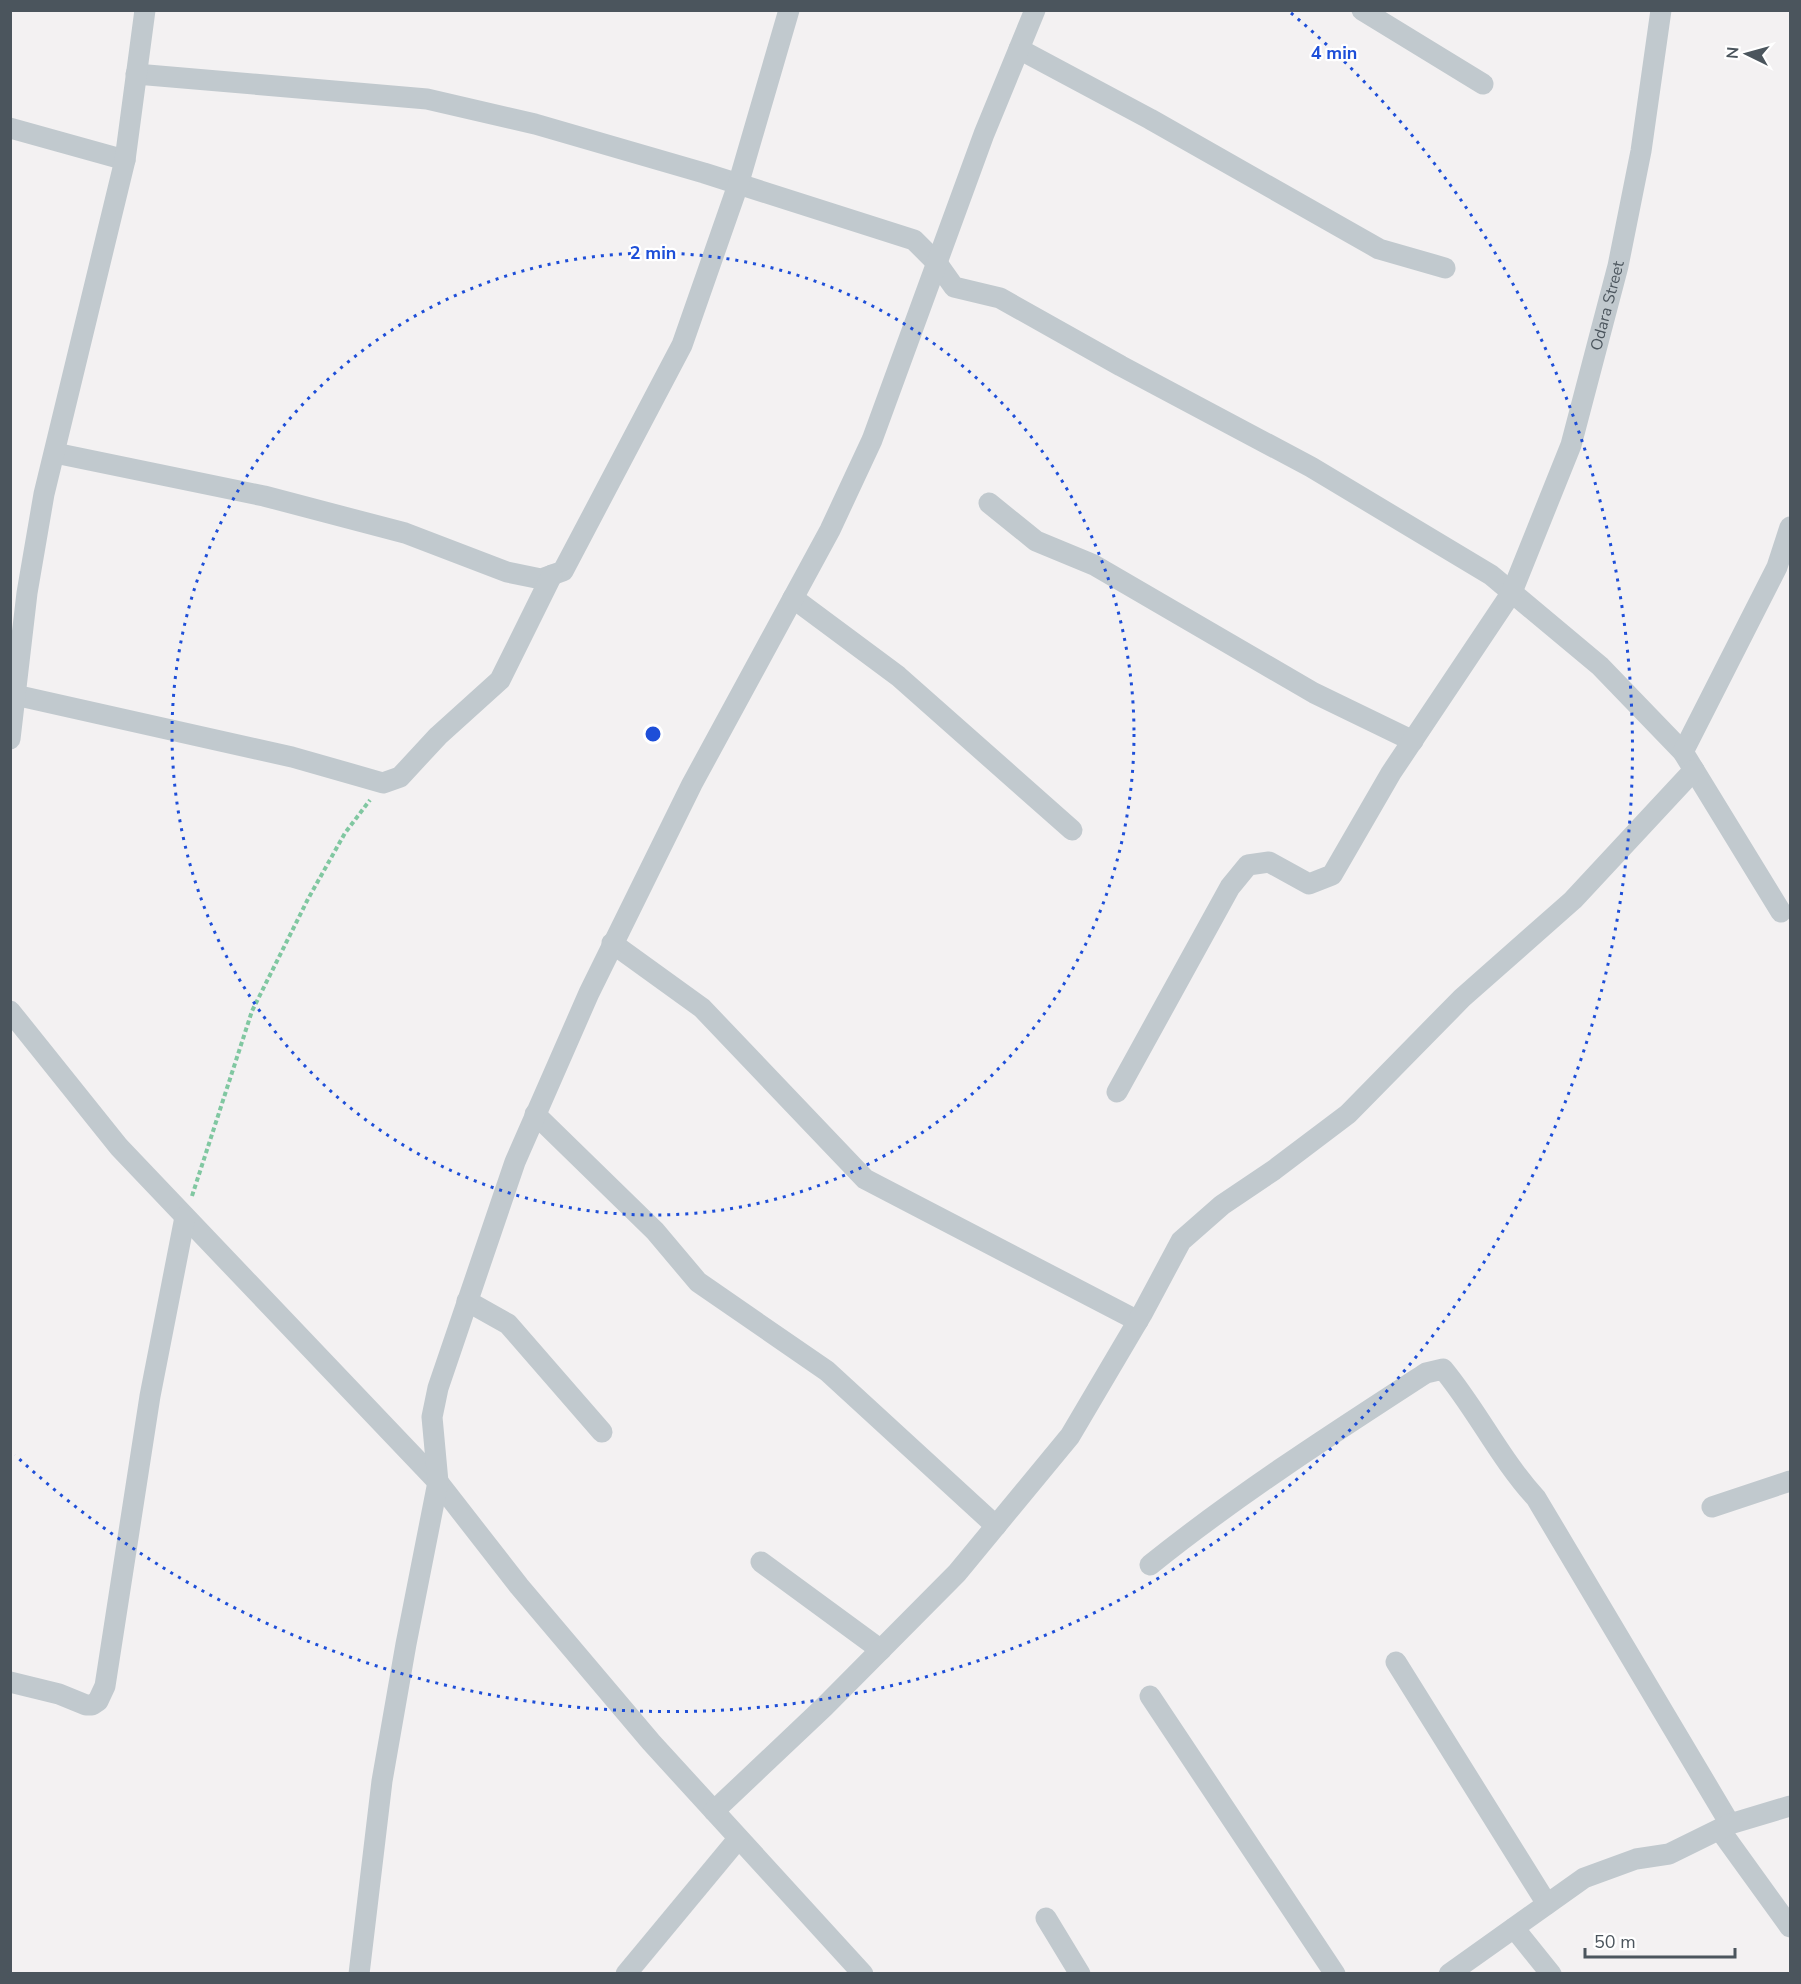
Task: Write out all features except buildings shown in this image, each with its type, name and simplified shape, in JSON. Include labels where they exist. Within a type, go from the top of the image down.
[{"type":"street","points":[[10,739],[27,593],[44,495],[125,160],[145,10]]},
{"type":"street","points":[[55,453],[264,496],[405,533],[507,572],[541,579],[563,571],[682,345],[738,185],[789,10]]},
{"type":"street","points":[[360,1974],[382,1781],[438,1482],[432,1417],[438,1388],[467,1301],[515,1162],[612,943],[692,784],[830,530],[872,440],[984,134],[1035,10]]},
{"type":"street","points":[[1362,10],[1483,84]]},
{"type":"street","name":"Odara Street","points":[[1117,1092],[1230,887],[1248,865],[1269,862],[1309,884],[1332,875],[1413,741],[1512,592],[1571,445],[1618,266],[1641,151],[1661,10]]},
{"type":"street","points":[[1019,50],[1150,119],[1379,249],[1445,268]]},
{"type":"street","points":[[136,74],[427,99],[535,124],[914,240],[938,263],[954,287],[1000,298],[1121,366],[1311,467],[1491,575],[1600,666],[1689,761],[1781,912]]},
{"type":"street","points":[[10,128],[125,160]]},
{"type":"street","points":[[989,503],[1036,541],[1094,565],[1314,693],[1413,741]]},
{"type":"street","points":[[714,1811],[881,1650],[957,1573],[1070,1436],[1138,1321],[1180,1241],[1222,1204],[1274,1170],[1348,1114],[1462,998],[1573,900],[1689,761],[1784,570],[1791,528]]},
{"type":"street","points":[[15,695],[292,757],[383,783],[400,777],[438,736],[500,680],[552,575]]},
{"type":"street","points":[[793,598],[898,676],[1072,830]]},
{"type":"street","points":[[612,943],[709,1016],[865,1179],[1138,1321]]},
{"type":"street","points":[[10,1011],[19,1034],[119,1147],[438,1482],[519,1586],[651,1742],[863,1974]]},
{"type":"street","points":[[535,1114],[655,1231],[698,1282],[826,1371],[996,1526]]},
{"type":"street","points":[[10,1682],[59,1694],[86,1705],[92,1705],[98,1701],[105,1686],[150,1396],[185,1217]]},
{"type":"street","points":[[467,1301],[508,1324],[602,1432]]},
{"type":"street","points":[[1149,1565],[1191,1532],[1326,1438],[1426,1373],[1443,1369],[1457,1386],[1512,1472],[1536,1498],[1725,1827],[1791,1928]]},
{"type":"street","points":[[1712,1507],[1791,1481]]},
{"type":"street","points":[[761,1562],[881,1650]]},
{"type":"street","points":[[1396,1662],[1547,1904]]},
{"type":"street","points":[[1150,1696],[1335,1974]]},
{"type":"street","points":[[1449,1974],[1584,1878],[1636,1859],[1669,1854],[1725,1827],[1791,1806]]},
{"type":"street","points":[[626,1974],[738,1839]]},
{"type":"street","points":[[1046,1918],[1080,1974]]},
{"type":"street","points":[[1514,1928],[1551,1974]]},
{"type":"path","points":[[185,1217],[252,1011],[308,899],[345,833],[383,783]]}]
